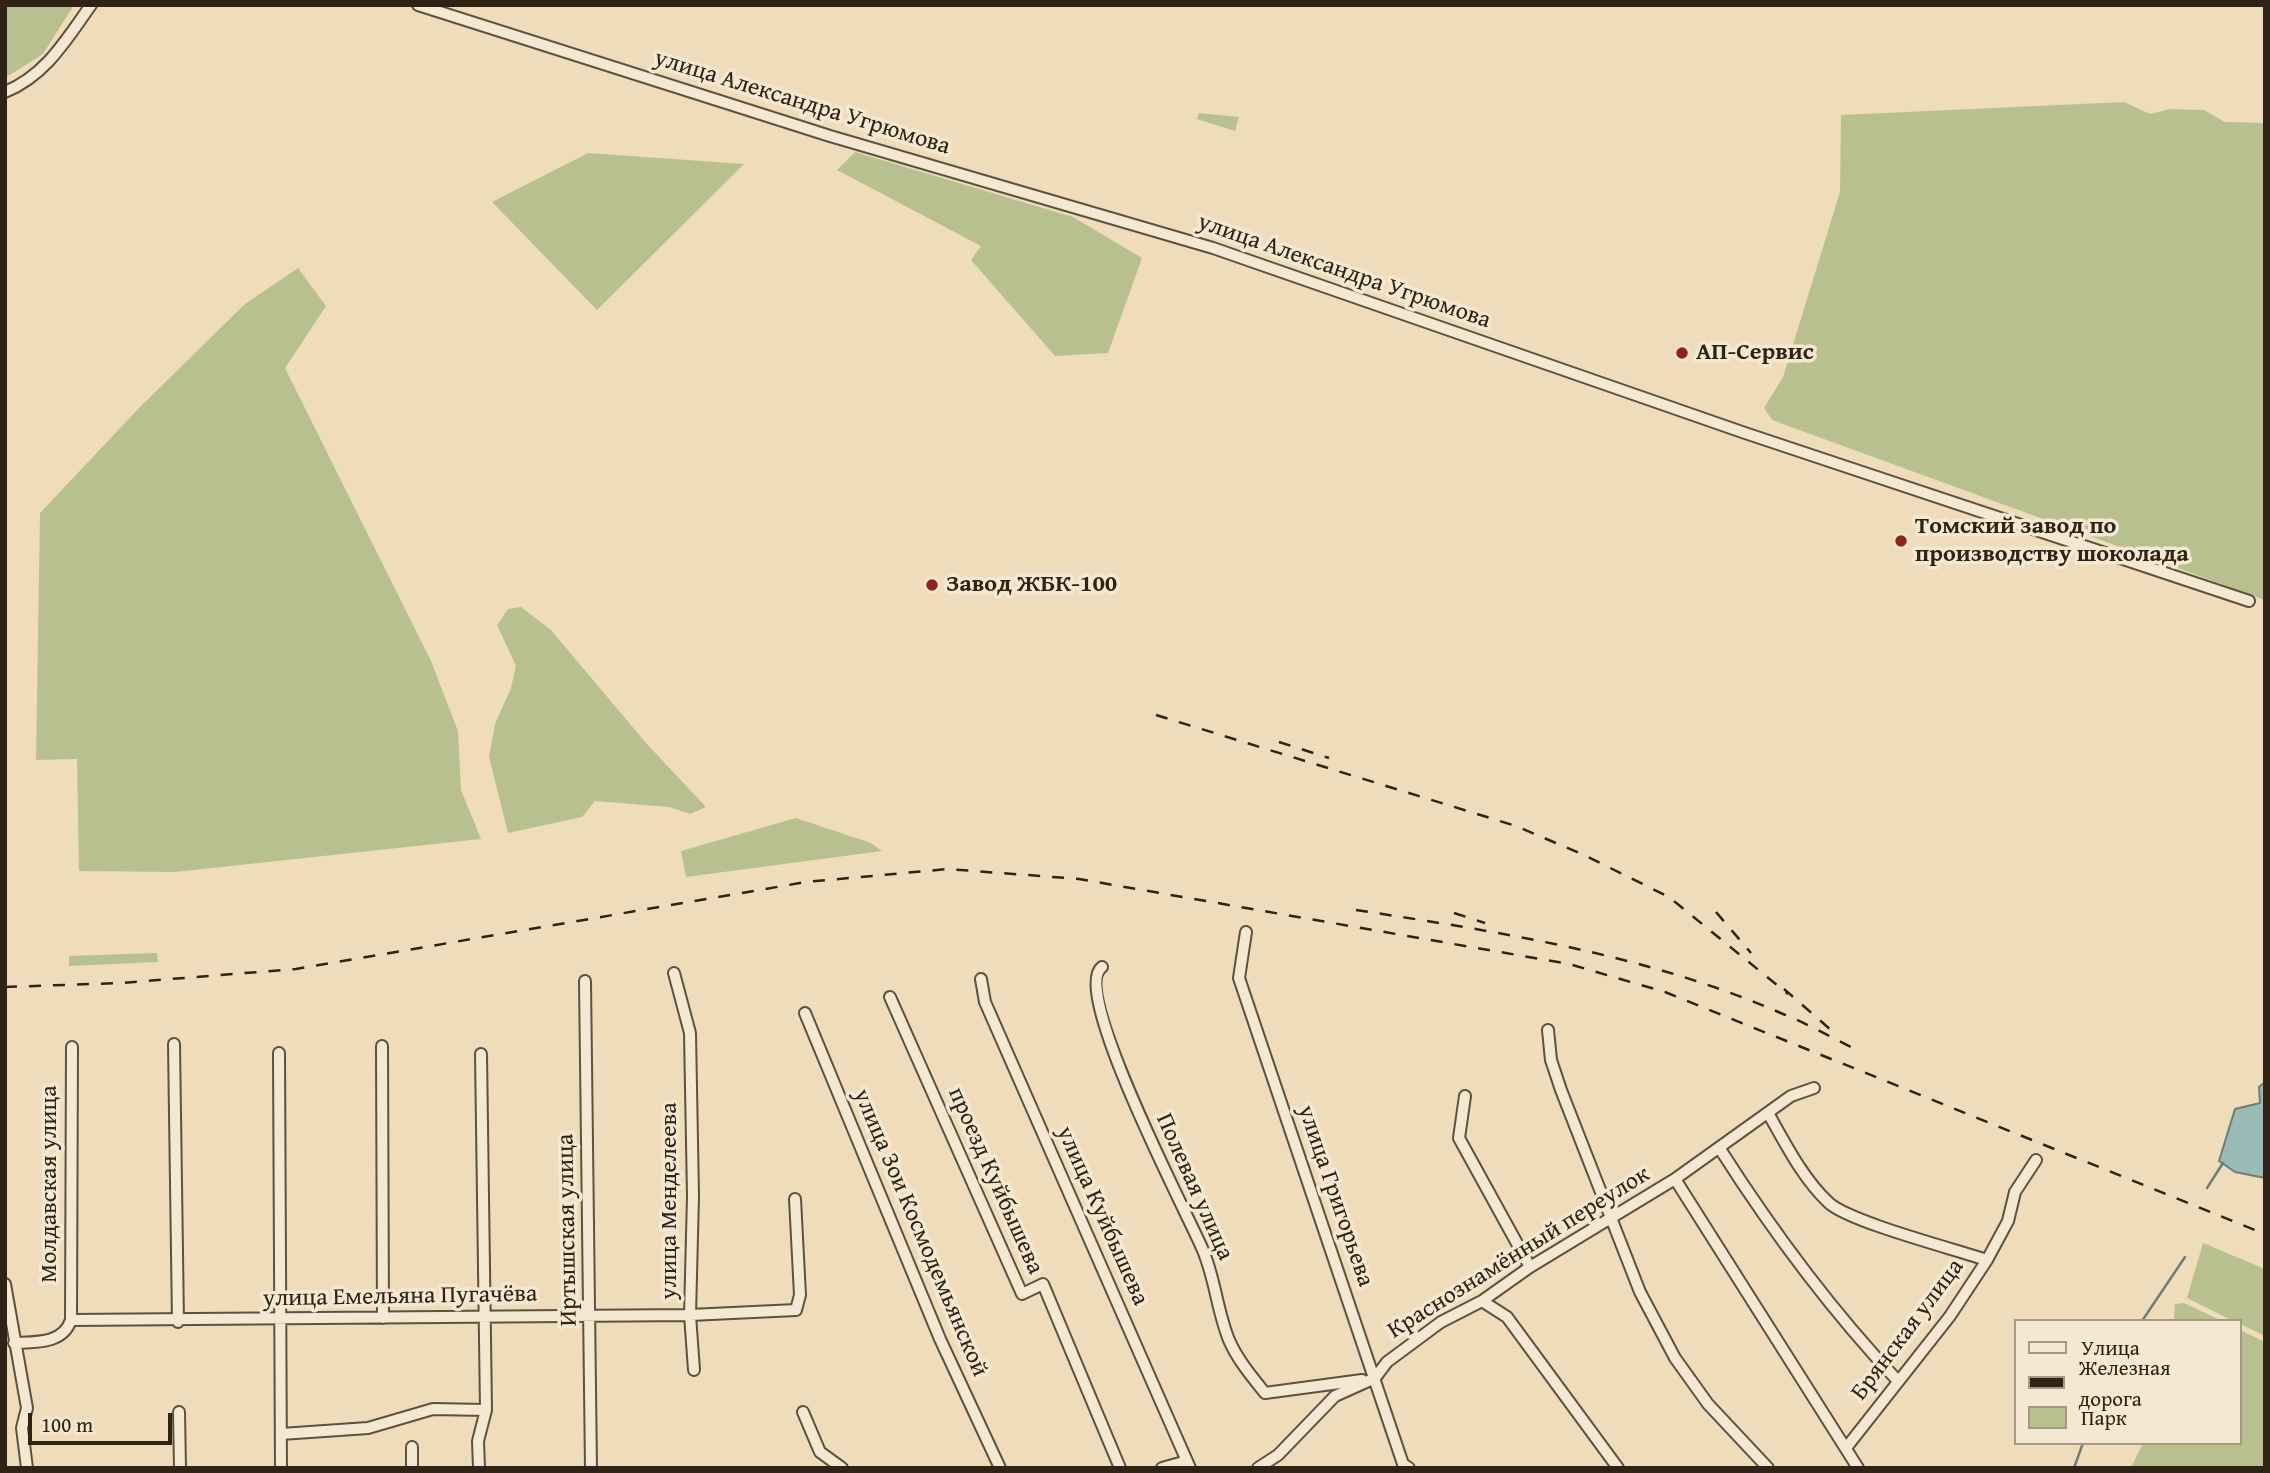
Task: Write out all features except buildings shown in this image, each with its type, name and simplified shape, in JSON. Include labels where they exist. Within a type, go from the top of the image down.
[{"type":"street","points":[[5,92],[25,84],[52,61],[91,5]]},
{"type":"street","name":"улица Александра Угрюмова","points":[[418,5],[830,136],[1213,248],[1745,433],[2249,601]]},
{"type":"street","name":"улица Григорьева","points":[[1246,932],[1239,978],[1404,1466]]},
{"type":"street","name":"Полевая улица","points":[[1102,967],[1096,977],[1099,1008],[1153,1151],[1203,1250],[1229,1341],[1250,1374],[1265,1393],[1375,1378]]},
{"type":"street","name":"улица Менделеева","points":[[674,974],[690,1033],[693,1196],[690,1315],[694,1370]]},
{"type":"street","name":"улица Куйбышева","points":[[981,979],[985,1002],[1188,1464]]},
{"type":"street","name":"Иртышская улица","points":[[585,986],[591,1468]]},
{"type":"street","name":"проезд Куйбышева","points":[[890,997],[1022,1294],[1043,1284],[1119,1468]]},
{"type":"street","name":"улица Зои Космодемьянской","points":[[805,1013],[940,1339],[1000,1468]]},
{"type":"street","points":[[1548,1030],[1551,1060],[1561,1090],[1640,1292],[1675,1358],[1708,1404],[1768,1468]]},
{"type":"street","points":[[174,1044],[178,1322]]},
{"type":"street","points":[[382,1046],[383,1318]]},
{"type":"street","name":"Молдавская улица","points":[[71,1320],[72,1047]]},
{"type":"street","points":[[279,1053],[281,1468]]},
{"type":"street","points":[[479,1468],[478,1441],[486,1410],[481,1054]]},
{"type":"street","name":"Краснознамённый переулок","points":[[1258,1468],[1278,1455],[1335,1396],[1375,1378],[1387,1362],[1441,1322],[1482,1301],[1530,1267],[1675,1180],[1791,1097],[1814,1088]]},
{"type":"street","points":[[1465,1096],[1459,1138],[1530,1267]]},
{"type":"street","points":[[1768,1113],[1806,1174],[1829,1203],[1891,1229],[1987,1260]]},
{"type":"street","points":[[1720,1149],[1758,1209],[1821,1296],[1897,1380]]},
{"type":"street","name":"Брянская улица","points":[[1846,1448],[1950,1316],[1987,1260],[2008,1221],[2015,1192],[2036,1160]]},
{"type":"street","points":[[1675,1180],[1858,1468]]},
{"type":"street","name":"улица Емельяна Пугачёва","points":[[71,1320],[178,1322],[690,1315],[796,1310],[800,1295],[795,1199]]},
{"type":"street","points":[[5,1284],[27,1408],[22,1428],[27,1468]]},
{"type":"street","points":[[1482,1301],[1507,1317],[1618,1468]]},
{"type":"street","points":[[14,1343],[60,1337],[67,1331],[71,1320]]},
{"type":"street","points":[[281,1434],[368,1428],[433,1409],[486,1410]]},
{"type":"street","points":[[179,1412],[180,1468]]},
{"type":"street","points":[[803,1412],[820,1452],[842,1468]]},
{"type":"street","points":[[412,1447],[412,1468]]},
{"type":"street","points":[[1162,1468],[1188,1464]]},
{"type":"green space","points":[[5,5],[74,5],[43,54],[5,78]]},
{"type":"green space","points":[[2124,102],[2150,114],[2170,109],[2204,110],[2225,122],[2265,123],[2265,600],[1772,420],[1764,408],[1783,377],[1840,192],[1841,115]]},
{"type":"green space","points":[[1199,113],[1239,117],[1235,131],[1197,119]]},
{"type":"green space","points":[[855,152],[1073,217],[1142,258],[1108,353],[1055,356],[971,260],[981,246],[837,170]]},
{"type":"green space","points":[[588,153],[744,164],[597,310],[492,202]]},
{"type":"green space","points":[[298,268],[326,306],[285,368],[431,661],[458,731],[461,790],[481,839],[175,872],[79,871],[77,759],[36,760],[40,513],[140,407],[245,304]]},
{"type":"green space","points":[[521,607],[551,630],[646,743],[706,807],[690,814],[669,807],[595,801],[582,817],[508,833],[489,757],[495,724],[511,688],[516,666],[497,625],[508,609]]},
{"type":"green space","points":[[796,818],[871,843],[882,851],[686,877],[681,851]]},
{"type":"green space","points":[[157,953],[158,962],[69,966],[69,956]]},
{"type":"green space","points":[[2203,1243],[2265,1269],[2265,1336],[2242,1325],[2242,1319],[2229,1319],[2187,1298]]},
{"type":"green space","points":[[2184,1303],[2218,1319],[2174,1319],[2175,1304]]},
{"type":"green space","points":[[2242,1331],[2265,1342],[2265,1468],[2131,1468],[2142,1445],[2242,1445]]},
{"type":"water","points":[[2265,1082],[2265,1178],[2235,1172],[2219,1161],[2235,1109],[2260,1103],[2259,1087]]},
{"type":"waterway","points":[[2207,1188],[2223,1163]]},
{"type":"waterway","points":[[2143,1319],[2185,1257]]},
{"type":"waterway","points":[[2074,1468],[2082,1445]]},
{"type":"railway","points":[[1156,715],[1516,826],[1584,855],[1669,897],[1788,994]]},
{"type":"railway","points":[[1279,742],[1329,758]]},
{"type":"railway","points":[[5,987],[121,983],[296,969],[806,882],[948,869],[1079,879],[1569,964],[1665,992],[2265,1234]]},
{"type":"railway","points":[[1356,910],[1519,937],[1627,961],[1732,993],[1801,1022],[1855,1049]]},
{"type":"railway","points":[[1716,912],[1751,953]]},
{"type":"railway","points":[[1454,913],[1485,923]]},
{"type":"railway","points":[[1784,989],[1831,1030]]},
{"type":"place","name":"АП-Сервис","points":[[1682,353]]},
{"type":"place","name":"Томский завод по производству шоколада","points":[[1901,541]]},
{"type":"place","name":"Завод ЖБК-100","points":[[932,585]]}]
